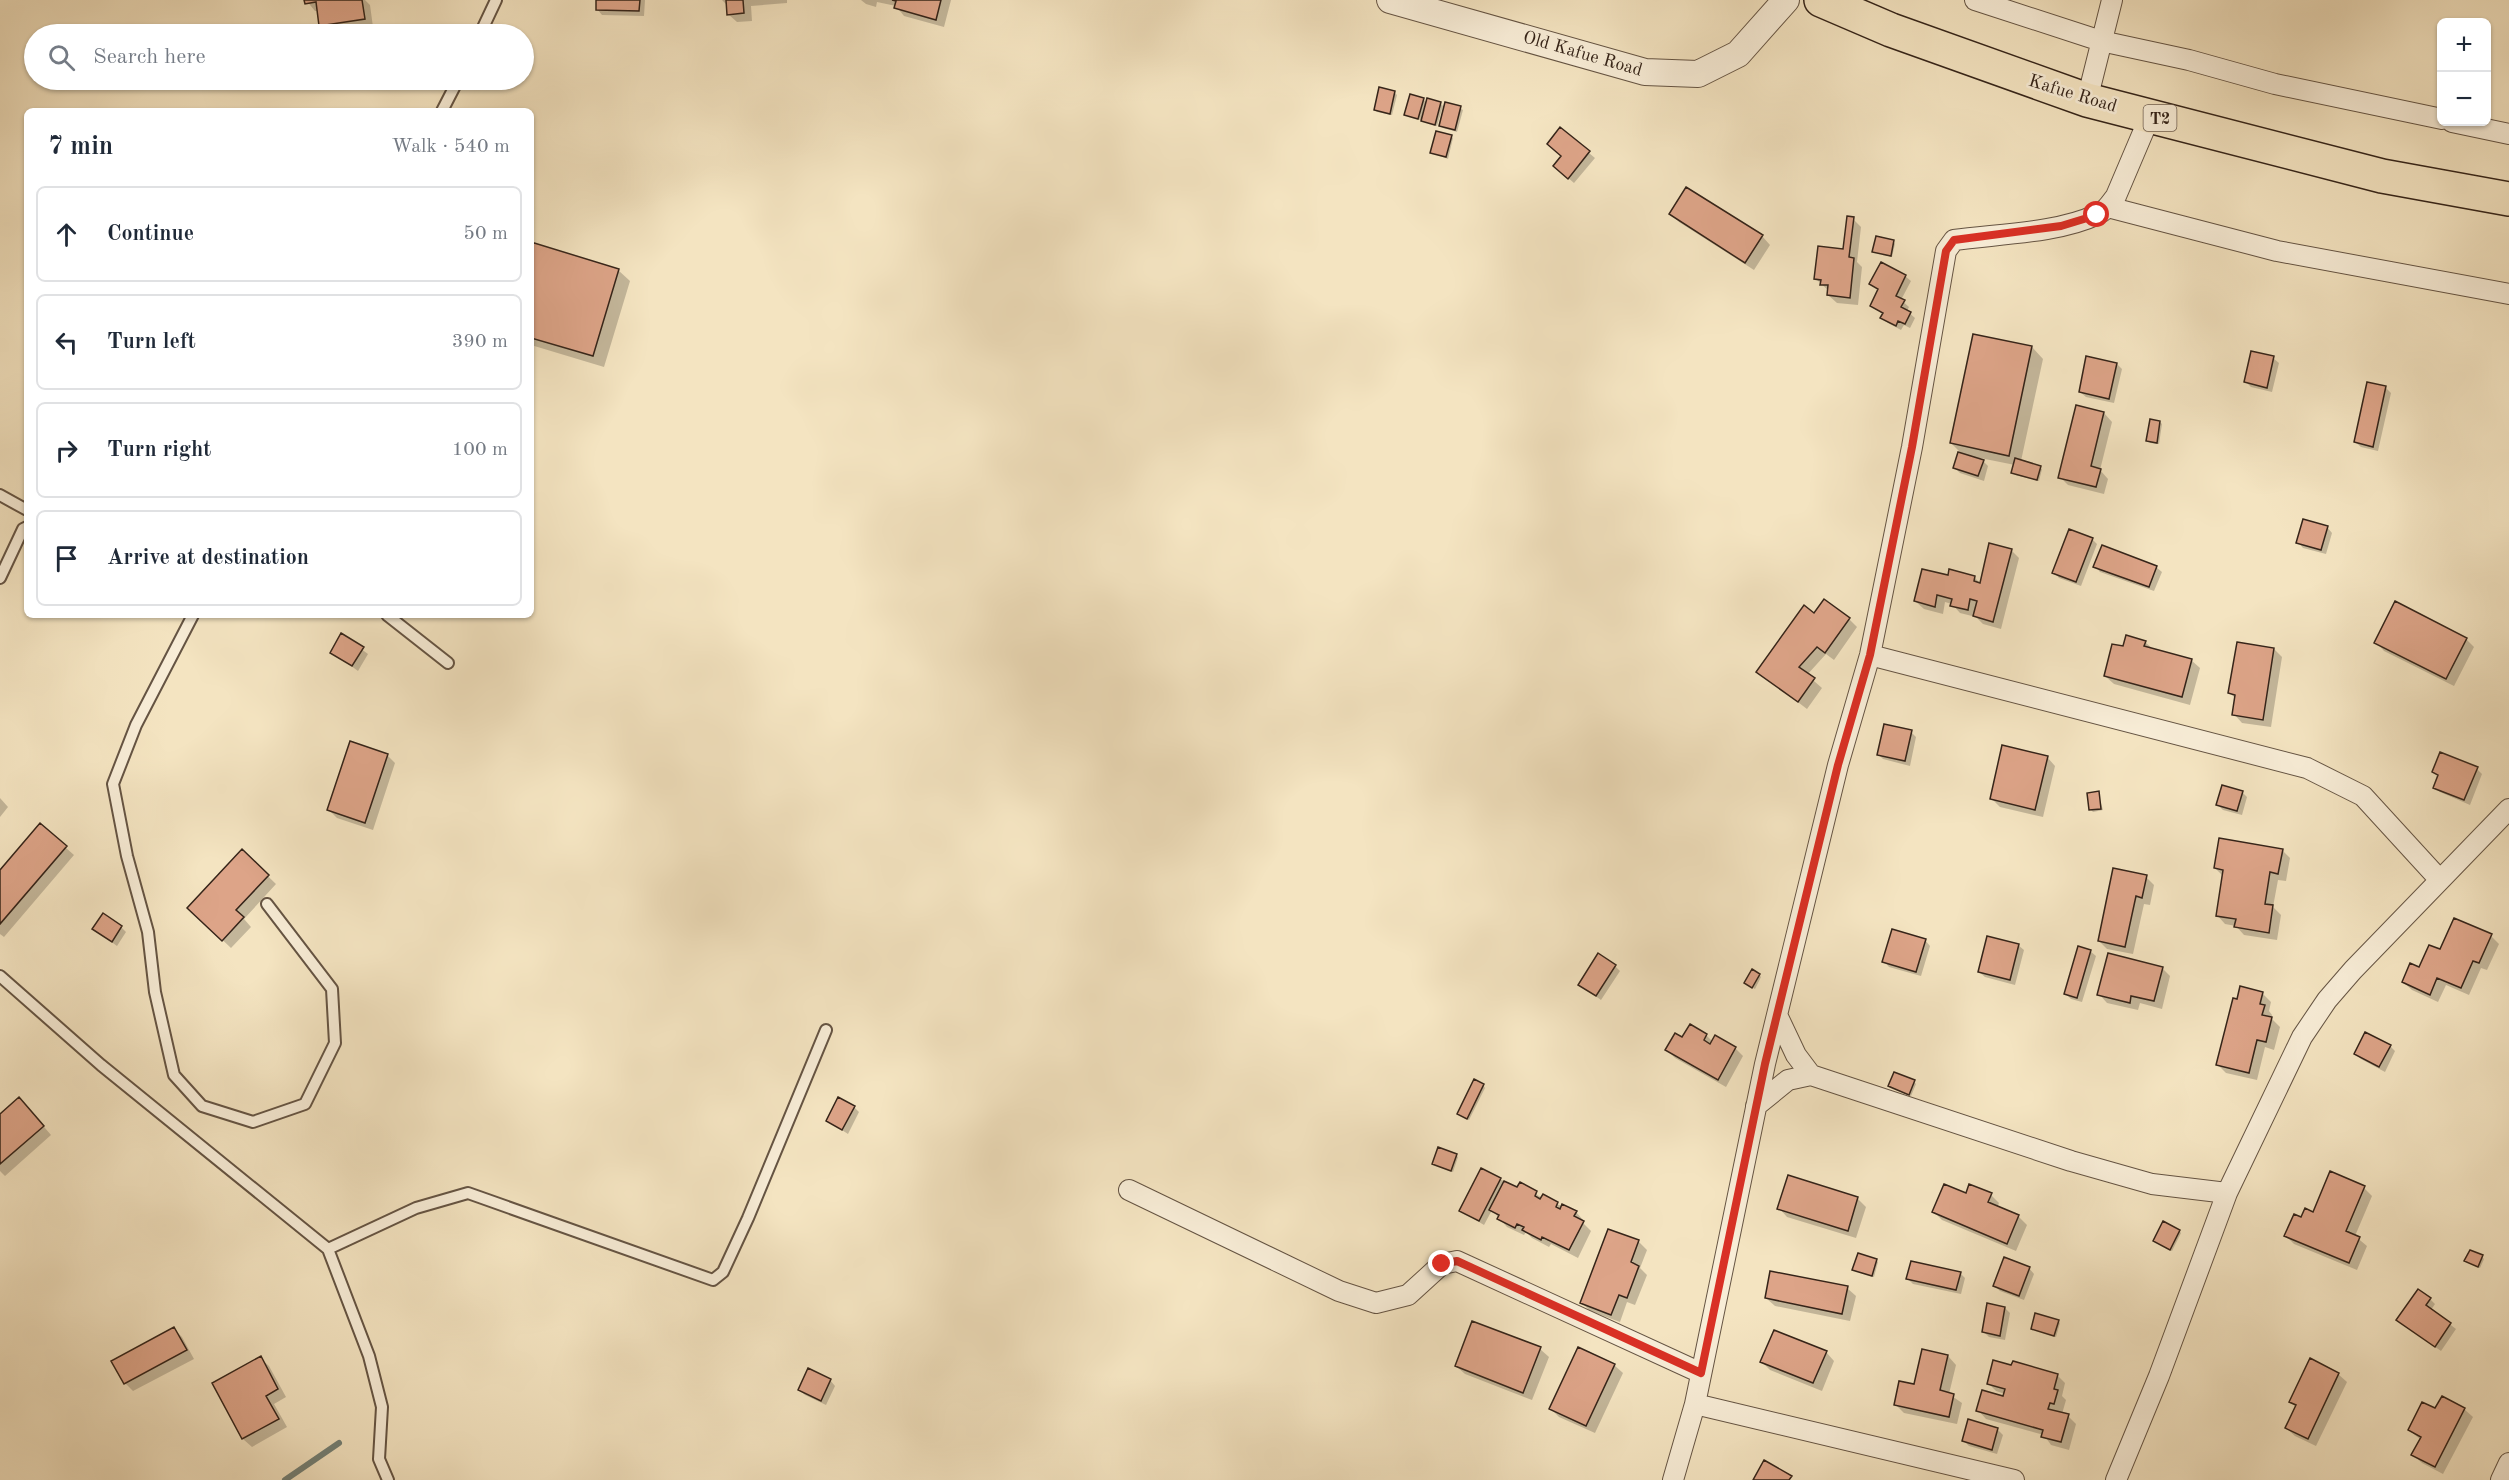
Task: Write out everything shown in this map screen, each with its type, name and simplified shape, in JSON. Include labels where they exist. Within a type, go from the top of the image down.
[{"type":"highway","name":"Kafue Road","points":[[1821,0],[1891,30],[2087,100],[2382,176],[2509,199]]},
{"type":"street","name":"Old Kafue Road","points":[[1390,0],[1645,72],[1698,74],[1738,54],[1786,0]]},
{"type":"street","points":[[1975,0],[2101,41],[2190,60],[2274,84],[2437,118]]},
{"type":"street","points":[[2087,100],[2112,0]]},
{"type":"street","points":[[1673,1480],[1695,1404],[1755,1106],[1822,826],[1870,655],[1912,447],[1946,251],[1954,240],[2061,226],[2097,215],[2108,207],[2116,196],[2150,116]]},
{"type":"street","points":[[2471,126],[2509,134]]},
{"type":"street","points":[[2108,207],[2277,251],[2509,294]]},
{"type":"street","points":[[1870,655],[2307,768],[2363,796],[2439,879]]},
{"type":"street","points":[[2116,1480],[2159,1376],[2228,1193],[2302,1037],[2327,1000],[2353,969],[2509,808]]},
{"type":"street","points":[[1778,1017],[1790,1043],[1811,1075]]},
{"type":"street","points":[[1755,1106],[1788,1080],[1811,1075],[2071,1161],[2152,1184],[2228,1193]]},
{"type":"street","points":[[1129,1190],[1339,1291],[1376,1303],[1408,1295],[1442,1264],[1457,1261],[1701,1373]]},
{"type":"street","points":[[1695,1404],[2014,1480]]},
{"type":"street","points":[[2501,1480],[2509,1462]]},
{"type":"lane","points":[[485,24],[496,0]]},
{"type":"lane","points":[[444,108],[453,90]]},
{"type":"lane","points":[[0,495],[24,508]]},
{"type":"lane","points":[[0,578],[24,528]]},
{"type":"lane","points":[[191,618],[136,724],[112,784],[127,856],[148,932],[155,992],[174,1075],[202,1106],[253,1122],[305,1104],[335,1043],[332,989],[267,904]]},
{"type":"lane","points":[[391,618],[448,663]]},
{"type":"lane","points":[[0,976],[101,1065],[328,1250],[369,1356],[382,1407],[379,1458],[388,1480]]},
{"type":"lane","points":[[328,1250],[416,1208],[468,1193],[713,1280],[723,1272],[748,1218],[826,1030]]},
{"type":"building","points":[[304,0],[362,0],[365,19],[319,24],[316,2],[305,4]]},
{"type":"building","points":[[596,0],[640,0],[639,11],[596,10]]},
{"type":"building","points":[[726,0],[743,0],[744,13],[727,15]]},
{"type":"building","points":[[892,0],[941,0],[936,20],[894,8],[896,1]]},
{"type":"building","points":[[1379,87],[1395,91],[1390,114],[1374,110]]},
{"type":"building","points":[[1410,94],[1424,98],[1418,119],[1404,115]]},
{"type":"building","points":[[1427,98],[1441,102],[1435,125],[1421,121]]},
{"type":"building","points":[[1445,102],[1461,106],[1455,130],[1439,126]]},
{"type":"building","points":[[1560,127],[1590,151],[1568,179],[1553,166],[1561,156],[1547,144]]},
{"type":"building","points":[[1436,131],[1452,135],[1446,157],[1430,153]]},
{"type":"building","points":[[1686,187],[1763,235],[1745,263],[1669,214]]},
{"type":"building","points":[[1847,216],[1854,217],[1849,257],[1854,258],[1850,298],[1827,295],[1828,285],[1820,285],[1821,280],[1814,279],[1818,246],[1843,249]]},
{"type":"building","points":[[1876,236],[1894,240],[1891,256],[1872,252]]},
{"type":"building","points":[[534,243],[619,269],[593,356],[534,339]]},
{"type":"building","points":[[1881,262],[1906,275],[1896,296],[1905,300],[1901,307],[1911,312],[1905,324],[1898,321],[1896,326],[1880,318],[1883,313],[1870,306],[1878,289],[1869,284]]},
{"type":"building","points":[[1973,334],[2032,346],[2009,456],[1950,443]]},
{"type":"building","points":[[2251,351],[2274,356],[2267,388],[2244,382]]},
{"type":"building","points":[[2086,356],[2117,363],[2109,399],[2079,392]]},
{"type":"building","points":[[2367,382],[2386,386],[2373,447],[2354,442]]},
{"type":"building","points":[[2076,405],[2104,412],[2091,466],[2101,469],[2096,487],[2058,478]]},
{"type":"building","points":[[2150,419],[2160,421],[2157,443],[2146,441]]},
{"type":"building","points":[[1958,452],[1984,460],[1978,476],[1953,468]]},
{"type":"building","points":[[2015,458],[2041,466],[2037,480],[2011,473]]},
{"type":"building","points":[[2303,519],[2328,526],[2321,550],[2296,543]]},
{"type":"building","points":[[2069,529],[2093,538],[2076,582],[2052,573]]},
{"type":"building","points":[[1989,543],[2012,549],[1993,622],[1973,616],[1977,601],[1970,599],[1968,610],[1950,606],[1952,599],[1937,595],[1935,607],[1914,601],[1922,569],[1948,575],[1949,569],[1975,576],[1974,581],[1980,583]]},
{"type":"building","points":[[2102,545],[2157,566],[2149,587],[2093,567]]},
{"type":"building","points":[[1824,599],[1850,618],[1825,653],[1817,647],[1799,667],[1815,678],[1798,702],[1756,672],[1804,605],[1814,613]]},
{"type":"building","points":[[2395,601],[2467,638],[2446,679],[2374,643]]},
{"type":"building","points":[[341,633],[364,647],[352,666],[330,653]]},
{"type":"building","points":[[2126,635],[2146,641],[2144,646],[2192,659],[2182,697],[2104,676],[2112,644],[2123,646]]},
{"type":"building","points":[[2237,642],[2274,648],[2263,720],[2232,715],[2235,695],[2228,693]]},
{"type":"building","points":[[1884,724],[1912,730],[1905,761],[1877,755]]},
{"type":"building","points":[[350,741],[388,754],[365,823],[327,810]]},
{"type":"building","points":[[2002,745],[2048,756],[2035,810],[1990,799]]},
{"type":"building","points":[[2440,752],[2478,767],[2464,800],[2433,788],[2438,775],[2432,772]]},
{"type":"building","points":[[2222,785],[2243,791],[2237,811],[2216,805]]},
{"type":"building","points":[[2099,791],[2101,809],[2089,810],[2087,793]]},
{"type":"building","points":[[40,823],[67,846],[0,924],[0,870]]},
{"type":"building","points":[[2219,838],[2283,849],[2278,874],[2270,872],[2265,904],[2273,905],[2269,933],[2234,927],[2236,919],[2216,916],[2223,870],[2214,868]]},
{"type":"building","points":[[242,849],[269,875],[236,910],[244,917],[222,941],[187,908]]},
{"type":"building","points":[[2113,868],[2147,875],[2142,898],[2136,896],[2125,947],[2098,941]]},
{"type":"building","points":[[103,913],[122,926],[112,942],[92,929]]},
{"type":"building","points":[[2454,918],[2492,934],[2479,963],[2473,961],[2461,988],[2437,978],[2430,995],[2402,982],[2410,963],[2419,967],[2429,945],[2440,949]]},
{"type":"building","points":[[1892,929],[1926,939],[1916,972],[1882,962]]},
{"type":"building","points":[[1987,936],[2019,944],[2010,980],[1978,972]]},
{"type":"building","points":[[2078,946],[2091,950],[2077,998],[2064,994]]},
{"type":"building","points":[[1598,953],[1616,965],[1596,996],[1578,985]]},
{"type":"building","points":[[2108,953],[2163,967],[2154,1001],[2131,996],[2130,1003],[2097,995]]},
{"type":"building","points":[[1752,969],[1760,974],[1752,988],[1744,983]]},
{"type":"building","points":[[2240,986],[2263,992],[2260,1004],[2265,1005],[2262,1015],[2272,1017],[2266,1042],[2257,1040],[2249,1073],[2216,1065],[2233,998],[2237,999]]},
{"type":"building","points":[[1690,1024],[1707,1034],[1704,1040],[1710,1044],[1715,1035],[1736,1047],[1718,1080],[1665,1050],[1675,1033],[1682,1037]]},
{"type":"building","points":[[2365,1032],[2391,1045],[2379,1067],[2354,1054]]},
{"type":"building","points":[[1894,1072],[1915,1080],[1909,1095],[1888,1086]]},
{"type":"building","points":[[1474,1079],[1484,1084],[1467,1119],[1457,1114]]},
{"type":"building","points":[[19,1097],[44,1126],[0,1164],[0,1114]]},
{"type":"building","points":[[838,1097],[855,1106],[842,1130],[826,1121]]},
{"type":"building","points":[[1438,1147],[1457,1154],[1451,1171],[1432,1164]]},
{"type":"building","points":[[1481,1168],[1501,1178],[1479,1221],[1459,1211]]},
{"type":"building","points":[[2330,1171],[2365,1186],[2346,1231],[2360,1237],[2349,1263],[2284,1236],[2294,1214],[2301,1217],[2305,1208],[2313,1212]]},
{"type":"building","points":[[1788,1175],[1858,1197],[1848,1231],[1777,1209]]},
{"type":"building","points":[[1504,1181],[1517,1187],[1520,1182],[1537,1191],[1535,1196],[1540,1199],[1543,1194],[1558,1202],[1556,1207],[1560,1209],[1562,1204],[1577,1211],[1574,1216],[1584,1221],[1569,1250],[1542,1237],[1541,1240],[1522,1230],[1524,1227],[1517,1224],[1515,1228],[1497,1219],[1499,1215],[1489,1210]]},
{"type":"building","points":[[1944,1184],[1966,1193],[1969,1184],[1992,1193],[1988,1202],[2019,1215],[2007,1244],[1932,1212]]},
{"type":"building","points":[[2163,1221],[2180,1230],[2170,1250],[2153,1241]]},
{"type":"building","points":[[1608,1229],[1639,1240],[1631,1262],[1639,1266],[1627,1298],[1619,1295],[1611,1315],[1580,1303]]},
{"type":"building","points":[[2470,1250],[2483,1255],[2478,1267],[2464,1261]]},
{"type":"building","points":[[1858,1253],[1877,1259],[1872,1276],[1852,1270]]},
{"type":"building","points":[[2004,1257],[2030,1267],[2019,1296],[1993,1286]]},
{"type":"building","points":[[1911,1261],[1961,1272],[1956,1290],[1906,1279]]},
{"type":"building","points":[[1770,1271],[1848,1286],[1842,1314],[1765,1298]]},
{"type":"building","points":[[2418,1289],[2431,1298],[2426,1305],[2451,1323],[2435,1347],[2396,1320]]},
{"type":"building","points":[[1987,1303],[2005,1307],[2000,1336],[1982,1332]]},
{"type":"building","points":[[2035,1313],[2059,1320],[2054,1336],[2031,1329]]},
{"type":"building","points":[[1472,1321],[1541,1347],[1523,1393],[1455,1366]]},
{"type":"building","points":[[174,1327],[187,1350],[124,1384],[111,1361]]},
{"type":"building","points":[[1774,1330],[1827,1351],[1813,1383],[1760,1362]]},
{"type":"building","points":[[1578,1347],[1615,1364],[1586,1426],[1549,1409]]},
{"type":"building","points":[[1922,1349],[1948,1355],[1940,1390],[1954,1394],[1949,1417],[1894,1405],[1899,1381],[1914,1384]]},
{"type":"building","points":[[261,1356],[278,1389],[266,1396],[279,1419],[242,1439],[212,1383]]},
{"type":"building","points":[[2310,1358],[2339,1373],[2308,1439],[2285,1428],[2296,1405],[2289,1402]]},
{"type":"building","points":[[1993,1360],[2011,1365],[2013,1361],[2058,1374],[2054,1389],[2058,1390],[2054,1404],[2050,1403],[2048,1409],[2069,1414],[2061,1442],[2041,1437],[2043,1430],[1976,1411],[1982,1390],[2003,1396],[2005,1389],[1987,1384]]},
{"type":"building","points":[[808,1368],[831,1379],[821,1401],[798,1390]]},
{"type":"building","points":[[2442,1396],[2465,1408],[2435,1467],[2411,1455],[2421,1437],[2408,1430],[2422,1402],[2435,1408]]},
{"type":"building","points":[[1968,1419],[1998,1428],[1992,1450],[1962,1441]]},
{"type":"building","points":[[1764,1460],[1792,1476],[1789,1480],[1753,1480]]},
{"type":"waterway","points":[[285,1480],[339,1443]]},
{"type":"route","points":[[1442,1264],[1457,1261],[1701,1373],[1755,1106],[1838,765],[1870,655],[1912,447],[1946,251],[1954,240],[2061,226],[2097,215]]}]
